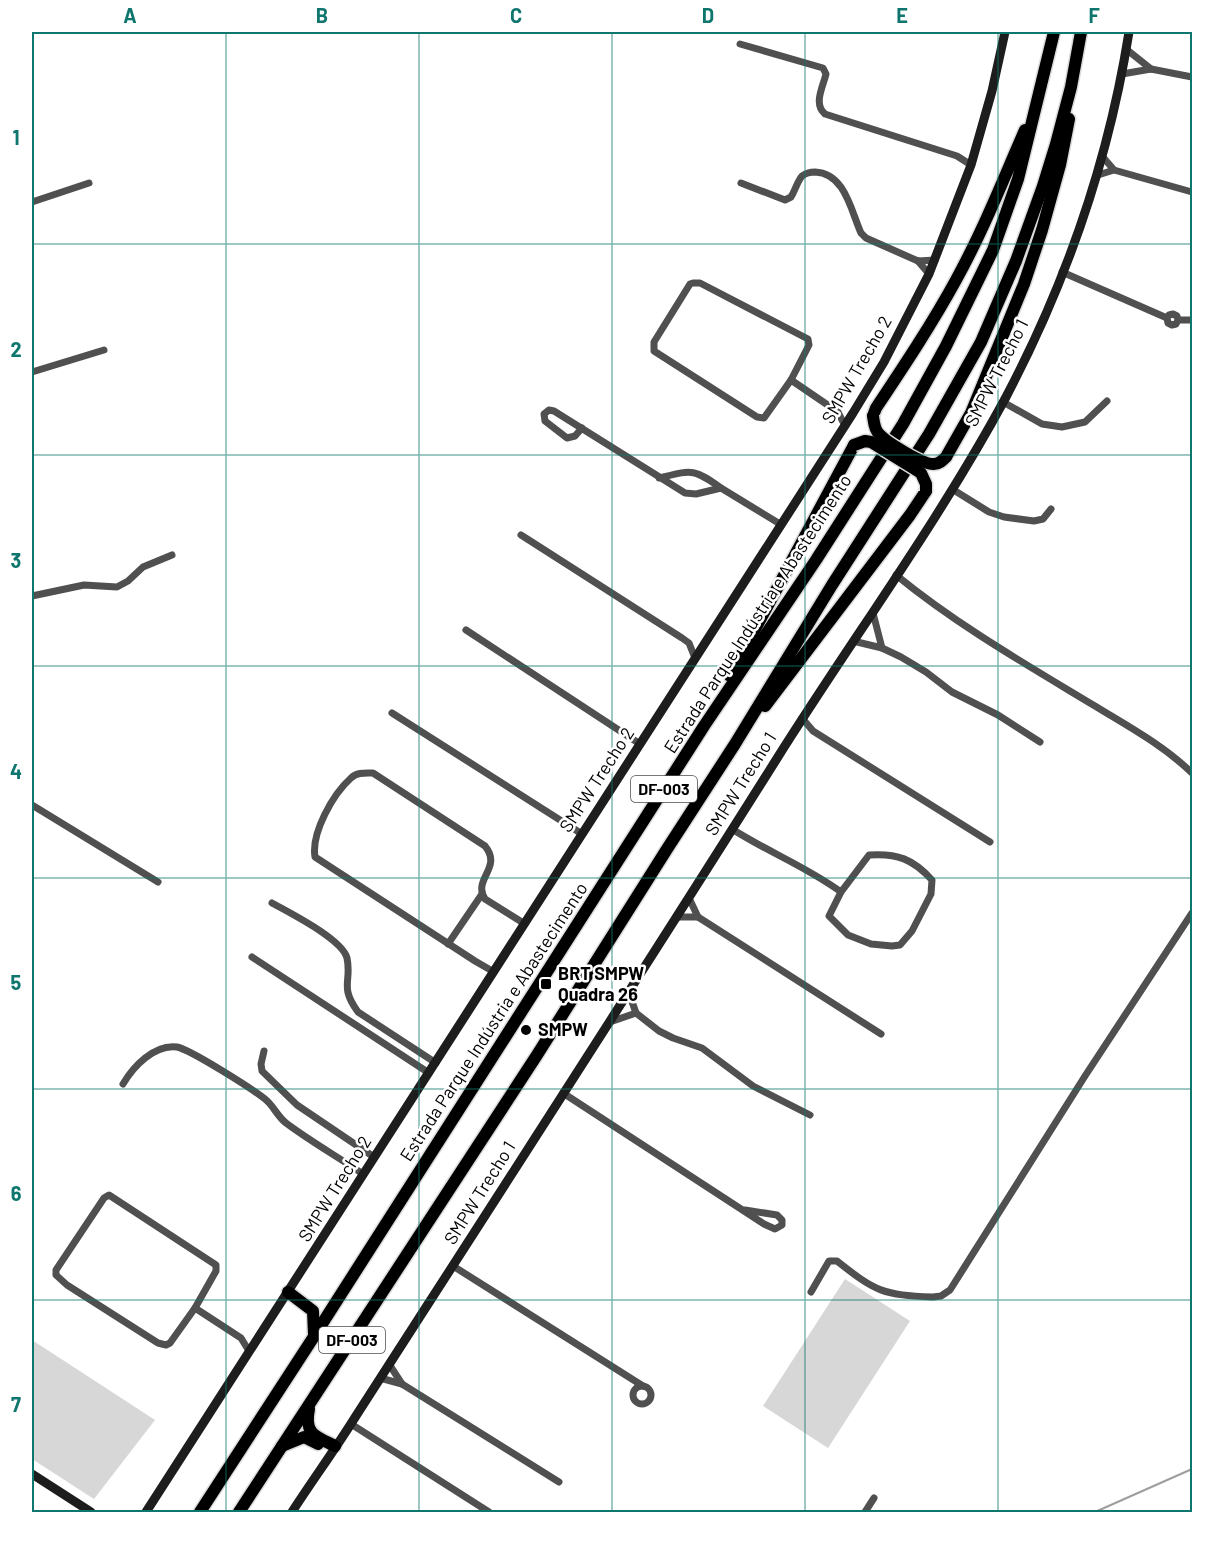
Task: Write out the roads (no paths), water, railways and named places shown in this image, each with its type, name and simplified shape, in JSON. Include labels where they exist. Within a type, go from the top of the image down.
[{"type":"highway","name":"Estrada Parque Indústria e Abastecimento","points":[[200,1512],[705,726],[903,424],[946,346],[993,250],[1018,179],[1054,32]]},
{"type":"highway","name":"DF-003","points":[[239,1512],[735,744],[832,585],[929,434],[981,342],[1016,261],[1043,186],[1071,87],[1081,32]]},
{"type":"highway","points":[[1035,117],[1025,129],[998,195],[957,279],[873,416],[874,426],[880,435],[917,459],[930,464],[936,464],[946,458],[971,413],[994,361],[1031,263],[1066,138],[1071,111],[1071,87]]},
{"type":"highway","points":[[705,726],[854,445],[871,441],[921,473],[926,484],[926,491],[735,744]]},
{"type":"highway","points":[[290,1290],[317,1305],[340,1296]]},
{"type":"highway","points":[[290,1290],[313,1311],[315,1321],[313,1338]]},
{"type":"highway","points":[[310,1404],[307,1419],[309,1429],[333,1449]]},
{"type":"highway","points":[[281,1446],[304,1437],[333,1449]]},
{"type":"street","name":"SMPW Trecho 2","points":[[146,1512],[884,362],[929,274],[971,165],[992,91],[1005,32]]},
{"type":"street","name":"SMPW Trecho 1","points":[[292,1512],[629,993],[802,718],[873,613],[952,489],[1003,402],[1038,332],[1098,175],[1122,74],[1129,32]]},
{"type":"street","points":[[740,44],[823,68],[826,74],[819,103],[821,111],[825,114],[957,156],[971,165]]},
{"type":"street","points":[[1126,49],[1151,69]]},
{"type":"street","points":[[1122,74],[1151,69],[1192,77]]},
{"type":"street","points":[[957,156],[975,153]]},
{"type":"street","points":[[1102,156],[1114,170]]},
{"type":"street","points":[[1098,175],[1114,170],[1192,192]]},
{"type":"street","points":[[741,183],[785,200],[791,197],[805,174],[822,173],[833,178],[842,186],[861,232],[866,238],[918,261],[929,274]]},
{"type":"street","points":[[32,202],[89,183]]},
{"type":"street","points":[[918,261],[935,260]]},
{"type":"street","points":[[1062,272],[1167,318],[1173,314],[1178,320],[1192,320]]},
{"type":"street","points":[[700,283],[808,339],[809,345],[791,380],[764,418],[759,418],[654,351],[653,345],[690,284],[700,283]]},
{"type":"street","points":[[32,372],[104,350]]},
{"type":"street","points":[[791,380],[838,412],[853,413]]},
{"type":"street","points":[[1003,402],[1042,424],[1062,427],[1085,422],[1107,400]]},
{"type":"street","points":[[582,428],[575,436],[567,438],[545,421],[544,414],[549,410],[554,411],[582,428],[659,478],[690,494],[722,488]]},
{"type":"street","points":[[838,412],[844,426]]},
{"type":"street","points":[[659,478],[690,471],[704,476],[780,524]]},
{"type":"street","points":[[952,489],[989,512],[1004,518],[1034,521],[1043,519],[1051,509]]},
{"type":"street","points":[[520,535],[689,643],[704,644]]},
{"type":"street","points":[[32,596],[84,585],[117,587],[128,581],[143,567],[172,555]]},
{"type":"street","points":[[896,575],[930,601],[997,645],[1148,737],[1177,758],[1192,773]]},
{"type":"street","points":[[873,613],[882,648]]},
{"type":"street","points":[[466,630],[640,744]]},
{"type":"street","points":[[853,642],[882,648],[926,672],[952,692],[998,715],[1040,742]]},
{"type":"street","points":[[689,643],[695,658]]},
{"type":"street","points":[[392,713],[582,834]]},
{"type":"street","points":[[802,718],[813,731],[990,842]]},
{"type":"street","points":[[796,729],[813,731]]},
{"type":"street","points":[[494,972],[315,857],[316,836],[330,804],[351,777],[361,773],[373,773],[485,846],[490,852],[492,864],[482,882],[482,894],[485,899],[525,924]]},
{"type":"street","points":[[32,805],[158,882]]},
{"type":"street","points":[[732,829],[821,877],[841,892]]},
{"type":"street","points":[[888,854],[904,858],[920,867],[932,880],[931,894],[912,931],[900,945],[871,944],[848,935],[830,916],[841,892],[869,855],[888,854]]},
{"type":"street","points":[[448,944],[482,894]]},
{"type":"street","points":[[689,898],[699,917],[881,1034]]},
{"type":"street","points":[[272,903],[324,934],[342,949],[347,961],[347,990],[358,1012],[436,1063]]},
{"type":"street","points":[[811,1292],[829,1261],[832,1260],[837,1261],[856,1277],[883,1293],[933,1297],[941,1296],[950,1290],[1084,1076],[1192,913]]},
{"type":"street","points":[[677,917],[699,917]]},
{"type":"street","points":[[252,957],[429,1073]]},
{"type":"street","points":[[629,993],[636,1013],[666,1035],[702,1048],[753,1086],[810,1115]]},
{"type":"street","points":[[609,1022],[636,1013]]},
{"type":"street","points":[[123,1084],[135,1067],[148,1056],[171,1047],[187,1051],[265,1099],[283,1120],[363,1174]]},
{"type":"street","points":[[264,1052],[262,1071],[297,1105],[374,1157]]},
{"type":"street","points":[[563,1093],[770,1228],[778,1228],[782,1225],[782,1220],[777,1215],[745,1210]]},
{"type":"street","points":[[112,1196],[215,1263],[216,1271],[195,1308],[170,1343],[163,1345],[67,1285],[57,1277],[56,1272],[104,1198],[112,1196]]},
{"type":"street","points":[[453,1266],[643,1386]]},
{"type":"street","points":[[195,1308],[241,1338],[249,1351]]},
{"type":"street","points":[[241,1338],[256,1340]]},
{"type":"street","points":[[389,1364],[402,1384]]},
{"type":"street","points":[[380,1378],[402,1384],[559,1482]]},
{"type":"street","points":[[351,1424],[489,1512]]},
{"type":"street","points":[[32,1474],[91,1512]]},
{"type":"street","points":[[865,1512],[874,1498]]},
{"type":"waterway","points":[[1095,1512],[1192,1469]]},
{"type":"place","name":"BRT SMPW Quadra 26","points":[[546,984]]},
{"type":"place","name":"SMPW","points":[[526,1030]]}]
